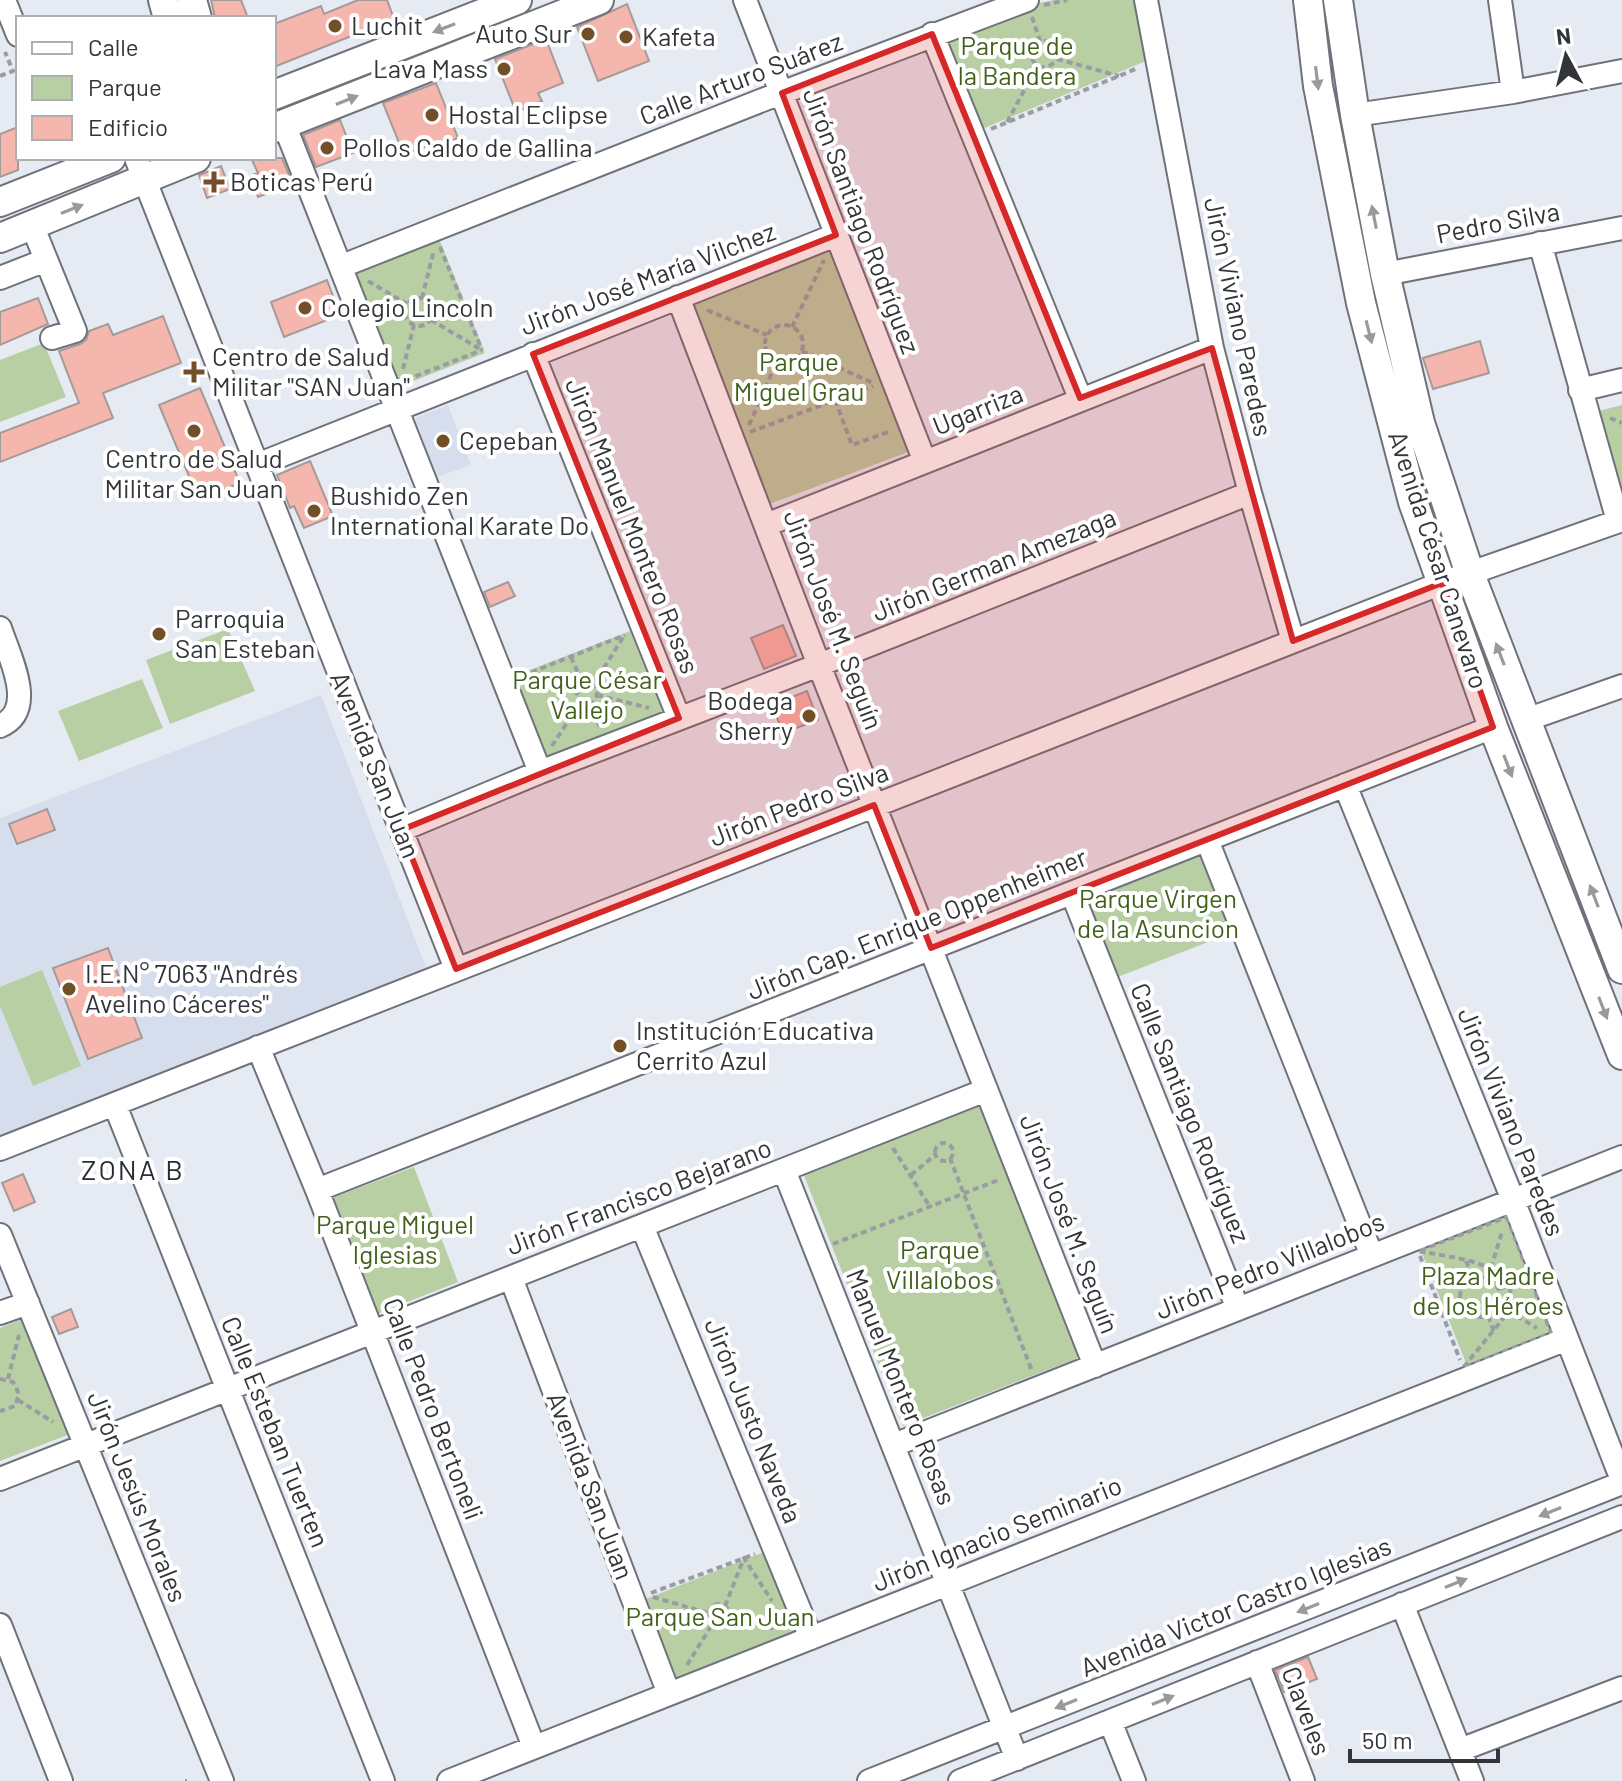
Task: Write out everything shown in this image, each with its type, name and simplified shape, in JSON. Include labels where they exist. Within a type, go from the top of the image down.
[{"type":"main road","points":[[276,94],[517,0]]},
{"type":"main road","points":[[279,126],[599,0]]},
{"type":"main road","name":"Avenida César Canevaro","points":[[1308,0],[1318,86],[1361,303],[1413,502],[1493,727],[1622,1055]]},
{"type":"main road","name":"Avenida César Canevaro","points":[[1338,0],[1355,115],[1385,274],[1420,423],[1470,574],[1622,969]]},
{"type":"main road","points":[[0,202],[72,165],[100,160]]},
{"type":"main road","points":[[0,238],[32,225],[140,169],[186,160]]},
{"type":"street","points":[[4,0],[11,42]]},
{"type":"street","name":"Jirón Santiago Rodríguez","points":[[745,0],[782,93],[831,245],[925,462]]},
{"type":"street","name":"Jirón Viviano Paredes","points":[[1146,0],[1212,348],[1293,641]]},
{"type":"street","points":[[1500,0],[1513,92]]},
{"type":"street","name":"Calle Arturo Suárez","points":[[342,266],[932,34],[1034,3]]},
{"type":"street","points":[[932,34],[1080,398]]},
{"type":"street","points":[[1355,115],[1513,92],[1622,71]]},
{"type":"street","points":[[279,126],[342,266],[512,680],[540,772]]},
{"type":"street","name":"Avenida San Juan","points":[[140,169],[456,969]]},
{"type":"street","points":[[32,225],[75,331],[52,338]]},
{"type":"street","name":"Pedro Silva","points":[[1385,274],[1622,228]]},
{"type":"street","points":[[1540,243],[1620,520]]},
{"type":"street","name":"Jirón José María Vilchez","points":[[257,465],[398,408],[486,360],[533,354],[678,297],[831,245]]},
{"type":"street","points":[[0,278],[46,260]]},
{"type":"street","name":"Jirón José M. Seguín","points":[[678,297],[1095,1366]]},
{"type":"street","name":"Ugarriza","points":[[766,525],[1212,348]]},
{"type":"street","name":"Jirón Manuel Montero Rosas","points":[[533,354],[633,632],[679,718]]},
{"type":"street","points":[[1580,390],[1622,380]]},
{"type":"street","name":"Jirón German Amezaga","points":[[401,830],[540,772],[819,665],[1250,493]]},
{"type":"street","name":"Jirón Pedro Silva","points":[[0,1149],[1442,583],[1620,520]]},
{"type":"street","points":[[0,628],[21,696],[15,716],[0,726]]},
{"type":"street","points":[[1526,720],[1622,686]]},
{"type":"street","name":"Jirón Cap. Enrique Oppenheimer","points":[[317,1190],[1493,727]]},
{"type":"street","name":"Jirón Viviano Paredes","points":[[1345,785],[1513,1200],[1558,1338],[1622,1482]]},
{"type":"street","points":[[1207,840],[1372,1256]]},
{"type":"street","name":"Calle Santiago Rodríguez","points":[[1072,893],[1238,1309]]},
{"type":"street","name":"Calle Pedro Bertoneli","points":[[258,1047],[373,1332],[534,1747]]},
{"type":"street","name":"Jirón Francisco Bejarano","points":[[0,1479],[986,1090]]},
{"type":"street","name":"Calle Esteban Tuerten","points":[[115,1105],[383,1781]]},
{"type":"street","name":"Jirón Pedro Villalobos","points":[[894,1445],[1372,1256],[1416,1245],[1513,1200],[1622,1157]]},
{"type":"street","name":"Manuel Montero Rosas","points":[[784,1170],[1017,1759]]},
{"type":"street","name":"Jirón Justo Naveda","points":[[642,1226],[811,1638]]},
{"type":"street","name":"Jirón Jesús Morales","points":[[0,1235],[222,1781]]},
{"type":"street","name":"Avenida San Juan","points":[[511,1278],[669,1694]]},
{"type":"street","points":[[0,1313],[28,1303]]},
{"type":"street","name":"Jirón Ignacio Seminario","points":[[449,1781],[1558,1338]]},
{"type":"street","name":"Avenida Victor Castro Iglesias","points":[[869,1781],[1622,1482]]},
{"type":"street","points":[[960,1781],[1622,1517]]},
{"type":"street","points":[[1402,1604],[1472,1781]]},
{"type":"street","points":[[0,1625],[61,1781]]},
{"type":"street","name":"Claveles","points":[[1257,1662],[1303,1781]]},
{"type":"street","points":[[1460,1750],[1622,1688]]},
{"type":"street","points":[[1110,1721],[1134,1781]]},
{"type":"path","points":[[1034,3],[1067,0]]},
{"type":"path","points":[[1040,41],[1052,43],[1057,50],[1057,59],[1047,67],[1038,65],[1031,55],[1033,47],[1040,41]]},
{"type":"path","points":[[0,76],[15,70],[11,42]]},
{"type":"path","points":[[1057,59],[1119,76]]},
{"type":"path","points":[[974,136],[1156,61]]},
{"type":"path","points":[[1007,122],[1038,65]]},
{"type":"path","points":[[422,298],[436,239],[486,360]]},
{"type":"path","points":[[812,261],[831,245]]},
{"type":"path","points":[[831,245],[832,269]]},
{"type":"path","points":[[792,327],[831,245]]},
{"type":"path","points":[[342,266],[407,304]]},
{"type":"path","points":[[678,297],[767,335]]},
{"type":"path","points":[[422,298],[430,302],[431,320],[420,326],[408,322],[407,304],[422,298]]},
{"type":"path","points":[[431,320],[486,360]]},
{"type":"path","points":[[776,327],[792,327],[802,338],[802,351],[790,361],[777,361],[767,352],[767,335],[776,327]]},
{"type":"path","points":[[802,351],[876,384]]},
{"type":"path","points":[[399,383],[486,360]]},
{"type":"path","points":[[746,434],[777,361]]},
{"type":"path","points":[[871,370],[881,396]]},
{"type":"path","points":[[746,434],[876,384]]},
{"type":"path","points":[[835,400],[852,445],[894,430]]},
{"type":"path","points":[[889,418],[898,440]]},
{"type":"path","points":[[740,420],[746,434]]},
{"type":"path","points":[[512,680],[633,632]]},
{"type":"path","points":[[593,685],[633,632]]},
{"type":"path","points":[[571,657],[583,684]]},
{"type":"path","points":[[512,680],[577,692]]},
{"type":"path","points":[[583,684],[593,685]]},
{"type":"path","points":[[577,692],[583,684]]},
{"type":"path","points":[[593,685],[597,695]]},
{"type":"path","points":[[577,692],[581,701]]},
{"type":"path","points":[[590,702],[597,695]]},
{"type":"path","points":[[597,695],[659,711],[645,717]]},
{"type":"path","points":[[540,772],[546,756],[581,701]]},
{"type":"path","points":[[581,701],[590,702]]},
{"type":"path","points":[[590,702],[602,734]]},
{"type":"path","points":[[890,1143],[930,1207]]},
{"type":"path","points":[[911,1175],[935,1155],[938,1144],[947,1143],[952,1150],[950,1158],[1038,1388]]},
{"type":"path","points":[[935,1155],[942,1160],[950,1158]]},
{"type":"path","points":[[816,1250],[1019,1173]]},
{"type":"path","points":[[1416,1245],[1507,1217],[1536,1276],[1551,1333],[1558,1338]]},
{"type":"path","points":[[1416,1245],[1496,1270],[1509,1286],[1512,1296],[1508,1311],[1465,1374]]},
{"type":"path","points":[[1416,1245],[1465,1374]]},
{"type":"path","points":[[1466,1261],[1473,1278]]},
{"type":"path","points":[[1499,1289],[1536,1276]]},
{"type":"path","points":[[1473,1278],[1485,1278],[1499,1289],[1498,1307],[1488,1316],[1472,1316],[1462,1307],[1461,1288],[1473,1278]]},
{"type":"path","points":[[8,1379],[28,1303]]},
{"type":"path","points":[[1508,1311],[1558,1338]]},
{"type":"path","points":[[1488,1316],[1494,1332]]},
{"type":"path","points":[[1465,1374],[1558,1338]]},
{"type":"path","points":[[0,1379],[8,1379],[18,1388],[18,1400],[10,1409],[0,1411]]},
{"type":"path","points":[[646,1595],[774,1546]]},
{"type":"path","points":[[729,1616],[725,1606],[744,1558]]},
{"type":"path","points":[[744,1558],[776,1608]]},
{"type":"path","points":[[646,1595],[708,1613],[713,1623]]},
{"type":"path","points":[[646,1595],[651,1609]]},
{"type":"path","points":[[708,1613],[715,1605],[725,1606]]},
{"type":"path","points":[[713,1623],[722,1624],[729,1616]]},
{"type":"path","points":[[729,1616],[811,1638]]},
{"type":"path","points":[[669,1694],[713,1623]]},
{"type":"highlighted area","points":[[932,34],[1080,398],[1212,348],[1293,641],[1442,583],[1493,727],[931,948],[874,805],[456,969],[401,830],[679,718],[533,354],[836,235],[782,93]]},
{"type":"shaded area","name":"Cepeban","points":[[448,405],[471,465],[437,477],[415,418]]},
{"type":"shaded area","points":[[321,695],[427,970],[0,1136],[0,818]]},
{"type":"green space","name":"Parque de la Bandera","points":[[1054,0],[1139,0],[1146,61],[982,129],[945,37],[1025,6]]},
{"type":"green space","points":[[438,236],[485,353],[398,387],[351,271]]},
{"type":"green space","name":"Parque Miguel Grau","points":[[831,249],[908,452],[767,505],[689,302]]},
{"type":"green space","points":[[44,343],[66,397],[0,422],[0,360]]},
{"type":"green space","points":[[1622,405],[1622,507],[1595,412]]},
{"type":"green space","points":[[228,629],[255,691],[170,724],[146,660]]},
{"type":"green space","name":"Parque César Vallejo","points":[[630,631],[663,713],[545,760],[512,677]]},
{"type":"green space","points":[[142,679],[163,728],[79,761],[58,711]]},
{"type":"green space","name":"Parque Virgen de la Asuncion","points":[[1202,850],[1234,932],[1115,978],[1083,896]]},
{"type":"green space","points":[[42,970],[81,1066],[33,1086],[0,1006],[0,987]]},
{"type":"green space","name":"Parque Villalobos","points":[[978,1104],[1078,1358],[903,1426],[803,1173]]},
{"type":"green space","name":"Parque Miguel Iglesias","points":[[414,1167],[458,1282],[377,1314],[332,1198]]},
{"type":"green space","name":"Plaza Madre de los Héroes","points":[[1508,1214],[1555,1334],[1468,1368],[1420,1248]]},
{"type":"green space","points":[[25,1318],[70,1434],[0,1461],[0,1328]]},
{"type":"green space","name":"Parque San Juan","points":[[764,1552],[797,1635],[675,1682],[643,1600]]},
{"type":"building","points":[[211,0],[241,0],[247,16],[215,16]]},
{"type":"building","points":[[358,0],[387,0],[394,19],[276,66],[276,23],[321,6],[324,14]]},
{"type":"building","points":[[627,4],[649,61],[598,81],[577,27]]},
{"type":"building","points":[[546,39],[563,83],[538,93],[542,101],[516,112],[495,59]]},
{"type":"building","points":[[436,83],[458,138],[404,155],[383,103]]},
{"type":"building","name":"Pollos Caldo de Gallina","points":[[340,120],[353,153],[316,167],[303,135]]},
{"type":"building","points":[[16,128],[18,170],[0,177],[0,134]]},
{"type":"building","points":[[282,158],[293,184],[258,197],[249,176],[258,173],[252,160]]},
{"type":"building","points":[[221,166],[230,189],[207,198],[199,175]]},
{"type":"building","name":"Colegio Lincoln","points":[[327,280],[340,315],[284,337],[271,302]]},
{"type":"building","points":[[38,298],[48,324],[0,345],[0,312]]},
{"type":"building","points":[[163,316],[181,363],[103,393],[113,418],[0,462],[0,433],[79,403],[59,351],[80,344],[86,340],[89,331],[108,324],[113,335]]},
{"type":"building","points":[[1480,341],[1489,373],[1433,389],[1423,358]]},
{"type":"building","name":"Centro de Salud Militar San Juan","points":[[200,388],[240,483],[199,500],[159,405]]},
{"type":"building","points":[[310,461],[333,516],[304,528],[294,506],[290,508],[277,475]]},
{"type":"building","points":[[508,582],[515,596],[490,607],[484,592]]},
{"type":"building","points":[[783,625],[796,656],[764,669],[751,638]]},
{"type":"building","points":[[807,691],[818,720],[783,733],[772,705]]},
{"type":"building","points":[[47,809],[55,830],[17,844],[9,824]]},
{"type":"building","points":[[108,948],[142,1038],[88,1059],[53,968]]},
{"type":"building","points":[[23,1174],[35,1202],[14,1211],[2,1183]]},
{"type":"building","points":[[71,1309],[78,1327],[59,1334],[52,1317]]},
{"type":"building","points":[[1308,1657],[1317,1679],[1284,1692],[1275,1670]]},
{"type":"place","name":"Luchit","points":[[335,26]]},
{"type":"place","name":"Auto Sur","points":[[588,34]]},
{"type":"place","name":"Kafeta","points":[[626,37]]},
{"type":"place","name":"Lava Mass","points":[[504,69]]},
{"type":"place","name":"Hostal Eclipse","points":[[432,115]]},
{"type":"place","name":"Pollos Caldo de Gallina","points":[[327,148]]},
{"type":"place","name":"Boticas Perú","points":[[214,182]]},
{"type":"place","name":"Colegio Lincoln","points":[[305,308]]},
{"type":"place","name":"Centro de Salud Militar \"SAN Juan\"","points":[[194,372]]},
{"type":"place","name":"Centro de Salud Militar San Juan","points":[[194,431]]},
{"type":"place","name":"Cepeban","points":[[443,441]]},
{"type":"place","name":"Bushido Zen International Karate Do","points":[[314,511]]},
{"type":"place","name":"Parroquia San Esteban","points":[[159,634]]},
{"type":"place","name":"Bodega Sherry","points":[[809,716]]},
{"type":"place","name":"I.E.N° 7063 \"Andrés Avelino Cáceres\"","points":[[69,989]]},
{"type":"place","name":"Institución Educativa Cerrito Azul","points":[[620,1046]]},
{"type":"district","name":"ZONA B","points":[[133,1170]]}]
